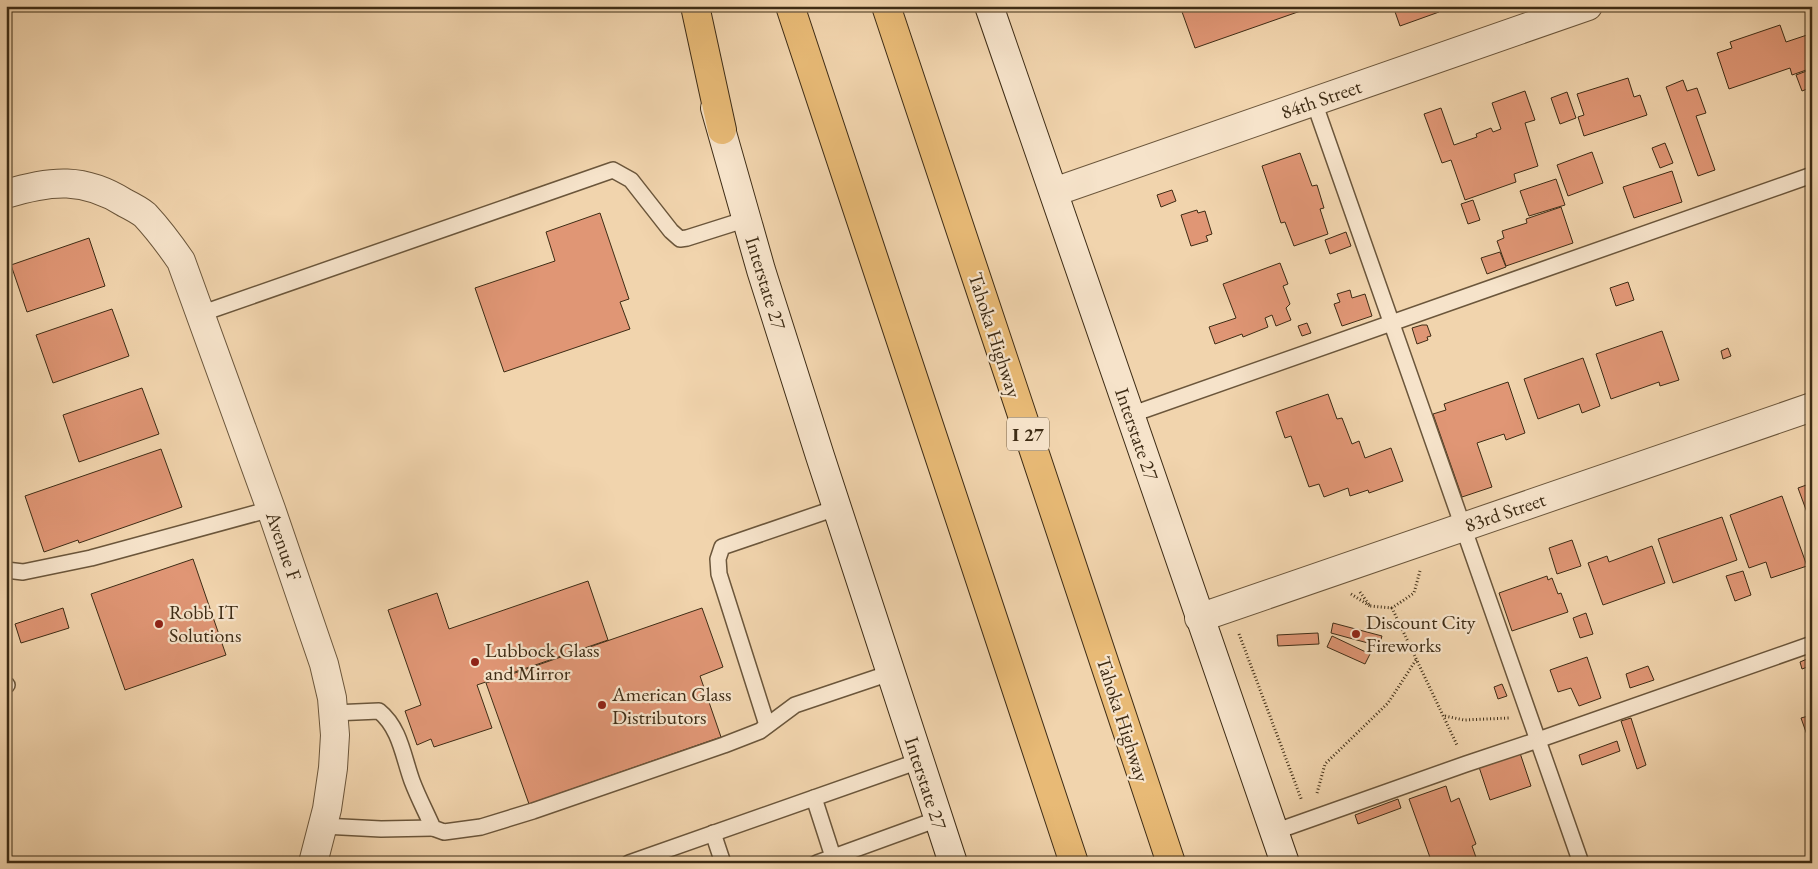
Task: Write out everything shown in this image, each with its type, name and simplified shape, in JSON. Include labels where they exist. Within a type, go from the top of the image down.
[{"type":"highway","points":[[695,6],[722,130]]},
{"type":"highway","points":[[790,6],[1074,863]]},
{"type":"highway","name":"Tahoka Highway","points":[[886,6],[1171,863]]},
{"type":"street","points":[[682,6],[722,130]]},
{"type":"street","name":"Interstate 27","points":[[989,6],[1284,863]]},
{"type":"street","name":"84th Street","points":[[1054,192],[1588,6]]},
{"type":"street","name":"Interstate 27","points":[[722,130],[761,270],[836,508],[953,863]]},
{"type":"street","name":"Avenue F","points":[[6,194],[29,187],[54,183],[87,185],[114,196],[143,214],[167,241],[180,261],[271,509],[324,664],[332,698],[335,735],[333,768],[328,808],[313,863]]},
{"type":"street","name":"83rd Street","points":[[1199,618],[1344,580],[1429,539],[1812,407]]},
{"type":"lane","points":[[1314,102],[1581,863]]},
{"type":"lane","points":[[200,314],[613,170],[632,180],[670,231],[680,239],[746,218]]},
{"type":"lane","points":[[1130,415],[1812,175]]},
{"type":"lane","points":[[767,725],[719,574],[718,559],[722,547],[836,508]]},
{"type":"lane","points":[[6,570],[24,572],[91,558],[271,509]]},
{"type":"lane","points":[[1274,832],[1812,644]]},
{"type":"lane","points":[[323,826],[381,829],[433,828],[444,832],[481,827],[724,746],[760,730],[795,705],[890,673]]},
{"type":"lane","points":[[333,713],[379,711],[389,719],[397,734],[413,782],[433,828]]},
{"type":"lane","points":[[629,863],[919,761]]},
{"type":"lane","points":[[814,798],[834,860]]},
{"type":"lane","points":[[817,863],[834,860],[938,819]]},
{"type":"lane","points":[[713,833],[723,863]]},
{"type":"path","points":[[1344,580],[1370,606],[1392,608],[1414,593],[1429,539]]},
{"type":"path","points":[[1344,580],[1370,606]]},
{"type":"path","points":[[1392,608],[1445,716],[1466,764]]},
{"type":"path","points":[[1239,633],[1309,820]]},
{"type":"path","points":[[1309,820],[1325,764],[1388,703],[1416,660]]},
{"type":"path","points":[[1445,716],[1464,720],[1530,717]]},
{"type":"building","points":[[1188,6],[1312,7],[1195,48],[1181,9]]},
{"type":"building","points":[[1393,6],[1437,6],[1439,12],[1400,26]]},
{"type":"building","points":[[1780,25],[1786,42],[1810,34],[1812,38],[1812,68],[1792,75],[1790,68],[1729,89],[1717,53],[1732,48],[1730,42]]},
{"type":"building","points":[[1812,69],[1812,87],[1802,91],[1796,75]]},
{"type":"building","points":[[1628,78],[1634,97],[1640,95],[1647,115],[1584,136],[1578,117],[1584,115],[1577,94]]},
{"type":"building","points":[[1683,80],[1687,91],[1697,88],[1706,113],[1696,116],[1715,170],[1698,176],[1666,87]]},
{"type":"building","points":[[1525,91],[1535,120],[1525,123],[1538,166],[1514,174],[1516,182],[1465,200],[1451,160],[1442,163],[1424,114],[1441,108],[1454,145],[1477,137],[1476,134],[1491,128],[1493,132],[1501,129],[1492,103]]},
{"type":"building","points":[[1567,92],[1576,118],[1560,124],[1551,98]]},
{"type":"building","points":[[1665,143],[1673,163],[1660,168],[1652,148]]},
{"type":"building","points":[[1592,152],[1603,183],[1568,196],[1557,165]]},
{"type":"building","points":[[1300,153],[1312,186],[1317,185],[1324,208],[1320,209],[1328,234],[1294,246],[1285,222],[1281,223],[1262,166]]},
{"type":"building","points":[[1672,171],[1682,202],[1634,218],[1623,187]]},
{"type":"building","points":[[1556,179],[1565,205],[1529,216],[1520,191]]},
{"type":"building","points":[[1172,190],[1176,201],[1161,207],[1157,195]]},
{"type":"building","points":[[1473,200],[1480,220],[1468,224],[1461,204]]},
{"type":"building","points":[[1561,207],[1573,243],[1506,266],[1497,241],[1504,238],[1502,231],[1527,223],[1526,219]]},
{"type":"building","points":[[1197,210],[1198,213],[1205,211],[1212,234],[1206,236],[1208,241],[1191,246],[1181,215]]},
{"type":"building","points":[[600,213],[629,299],[620,302],[630,329],[504,372],[475,288],[555,261],[546,232]]},
{"type":"building","points":[[1346,232],[1351,246],[1330,254],[1325,240]]},
{"type":"building","points":[[89,238],[105,286],[27,312],[11,265]]},
{"type":"building","points":[[1500,252],[1506,267],[1487,274],[1481,258]]},
{"type":"building","points":[[1280,263],[1288,284],[1283,286],[1290,304],[1286,308],[1291,320],[1276,326],[1272,315],[1265,318],[1268,327],[1243,337],[1242,334],[1215,344],[1209,327],[1236,318],[1223,284]]},
{"type":"building","points":[[1628,282],[1634,300],[1616,306],[1610,288]]},
{"type":"building","points":[[1350,290],[1352,298],[1365,294],[1372,316],[1342,326],[1334,304],[1340,302],[1337,294]]},
{"type":"building","points":[[112,309],[129,356],[53,383],[36,335]]},
{"type":"building","points":[[1307,323],[1311,333],[1302,336],[1298,326]]},
{"type":"building","points":[[1427,325],[1431,336],[1427,337],[1428,340],[1417,344],[1412,328]]},
{"type":"building","points":[[1662,331],[1679,380],[1660,386],[1659,382],[1611,399],[1596,354]]},
{"type":"building","points":[[1728,348],[1731,356],[1723,359],[1721,351]]},
{"type":"building","points":[[1583,358],[1600,406],[1582,413],[1579,404],[1538,419],[1524,379]]},
{"type":"building","points":[[1508,382],[1525,433],[1506,440],[1504,434],[1477,443],[1492,487],[1462,497],[1433,414],[1446,410],[1444,404]]},
{"type":"building","points":[[142,388],[159,434],[79,462],[63,415]]},
{"type":"building","points":[[1328,394],[1337,419],[1342,418],[1352,444],[1359,441],[1365,458],[1391,448],[1403,481],[1369,493],[1368,490],[1350,496],[1348,488],[1324,497],[1319,484],[1309,487],[1291,436],[1285,438],[1276,412]]},
{"type":"building","points":[[161,449],[182,507],[79,543],[78,540],[44,552],[25,496]]},
{"type":"building","points":[[1812,483],[1812,526],[1798,488]]},
{"type":"building","points":[[1782,496],[1807,566],[1771,578],[1766,562],[1749,568],[1730,515]]},
{"type":"building","points":[[1722,517],[1737,560],[1673,583],[1658,539]]},
{"type":"building","points":[[1572,540],[1581,566],[1557,574],[1549,548]]},
{"type":"building","points":[[1652,546],[1665,583],[1603,605],[1588,563],[1607,556],[1609,562]]},
{"type":"building","name":"Robb IT Solutions","points":[[193,559],[226,655],[125,690],[91,594]]},
{"type":"building","points":[[1743,571],[1751,595],[1735,601],[1726,576]]},
{"type":"building","points":[[1547,576],[1548,580],[1552,578],[1558,594],[1561,593],[1568,612],[1512,631],[1499,593]]},
{"type":"building","name":"Lubbock Glass and Mirror","points":[[588,581],[608,640],[477,685],[492,728],[434,747],[431,739],[417,745],[405,711],[421,705],[388,610],[437,593],[449,629]]},
{"type":"building","points":[[63,608],[69,628],[21,643],[15,624]]},
{"type":"building","name":"American Glass Distributors","points":[[702,608],[723,667],[700,676],[721,737],[529,804],[486,683]]},
{"type":"building","points":[[1586,613],[1593,634],[1580,638],[1573,618]]},
{"type":"building","name":"Discount City Fireworks","points":[[1333,623],[1382,636],[1379,646],[1331,633]]},
{"type":"building","name":"Discount City Fireworks","points":[[1318,633],[1319,644],[1278,646],[1277,635]]},
{"type":"building","name":"Discount City Fireworks","points":[[1332,636],[1370,654],[1365,664],[1327,647]]},
{"type":"building","points":[[1587,657],[1601,698],[1579,706],[1571,688],[1558,692],[1550,670]]},
{"type":"building","points":[[1807,659],[1810,666],[1802,669],[1800,662]]},
{"type":"building","points":[[1648,666],[1654,680],[1630,688],[1626,674]]},
{"type":"building","points":[[1502,684],[1507,696],[1498,699],[1494,687]]},
{"type":"building","points":[[1812,715],[1812,749],[1801,718]]},
{"type":"building","points":[[1631,718],[1646,765],[1637,769],[1621,721]]},
{"type":"building","points":[[1617,741],[1620,751],[1582,765],[1579,755]]},
{"type":"building","points":[[1520,753],[1531,786],[1490,800],[1479,767]]},
{"type":"building","points":[[1446,786],[1451,802],[1459,798],[1476,844],[1472,846],[1478,863],[1432,863],[1409,799]]},
{"type":"building","points":[[1398,799],[1401,808],[1358,824],[1355,815]]},
{"type":"building","points":[[1512,859],[1513,863],[1500,863]]},
{"type":"place","name":"Robb IT Solutions","points":[[159,624]]},
{"type":"place","name":"Discount City Fireworks","points":[[1356,634]]},
{"type":"place","name":"Lubbock Glass and Mirror","points":[[475,662]]},
{"type":"place","name":"American Glass Distributors","points":[[602,705]]}]
